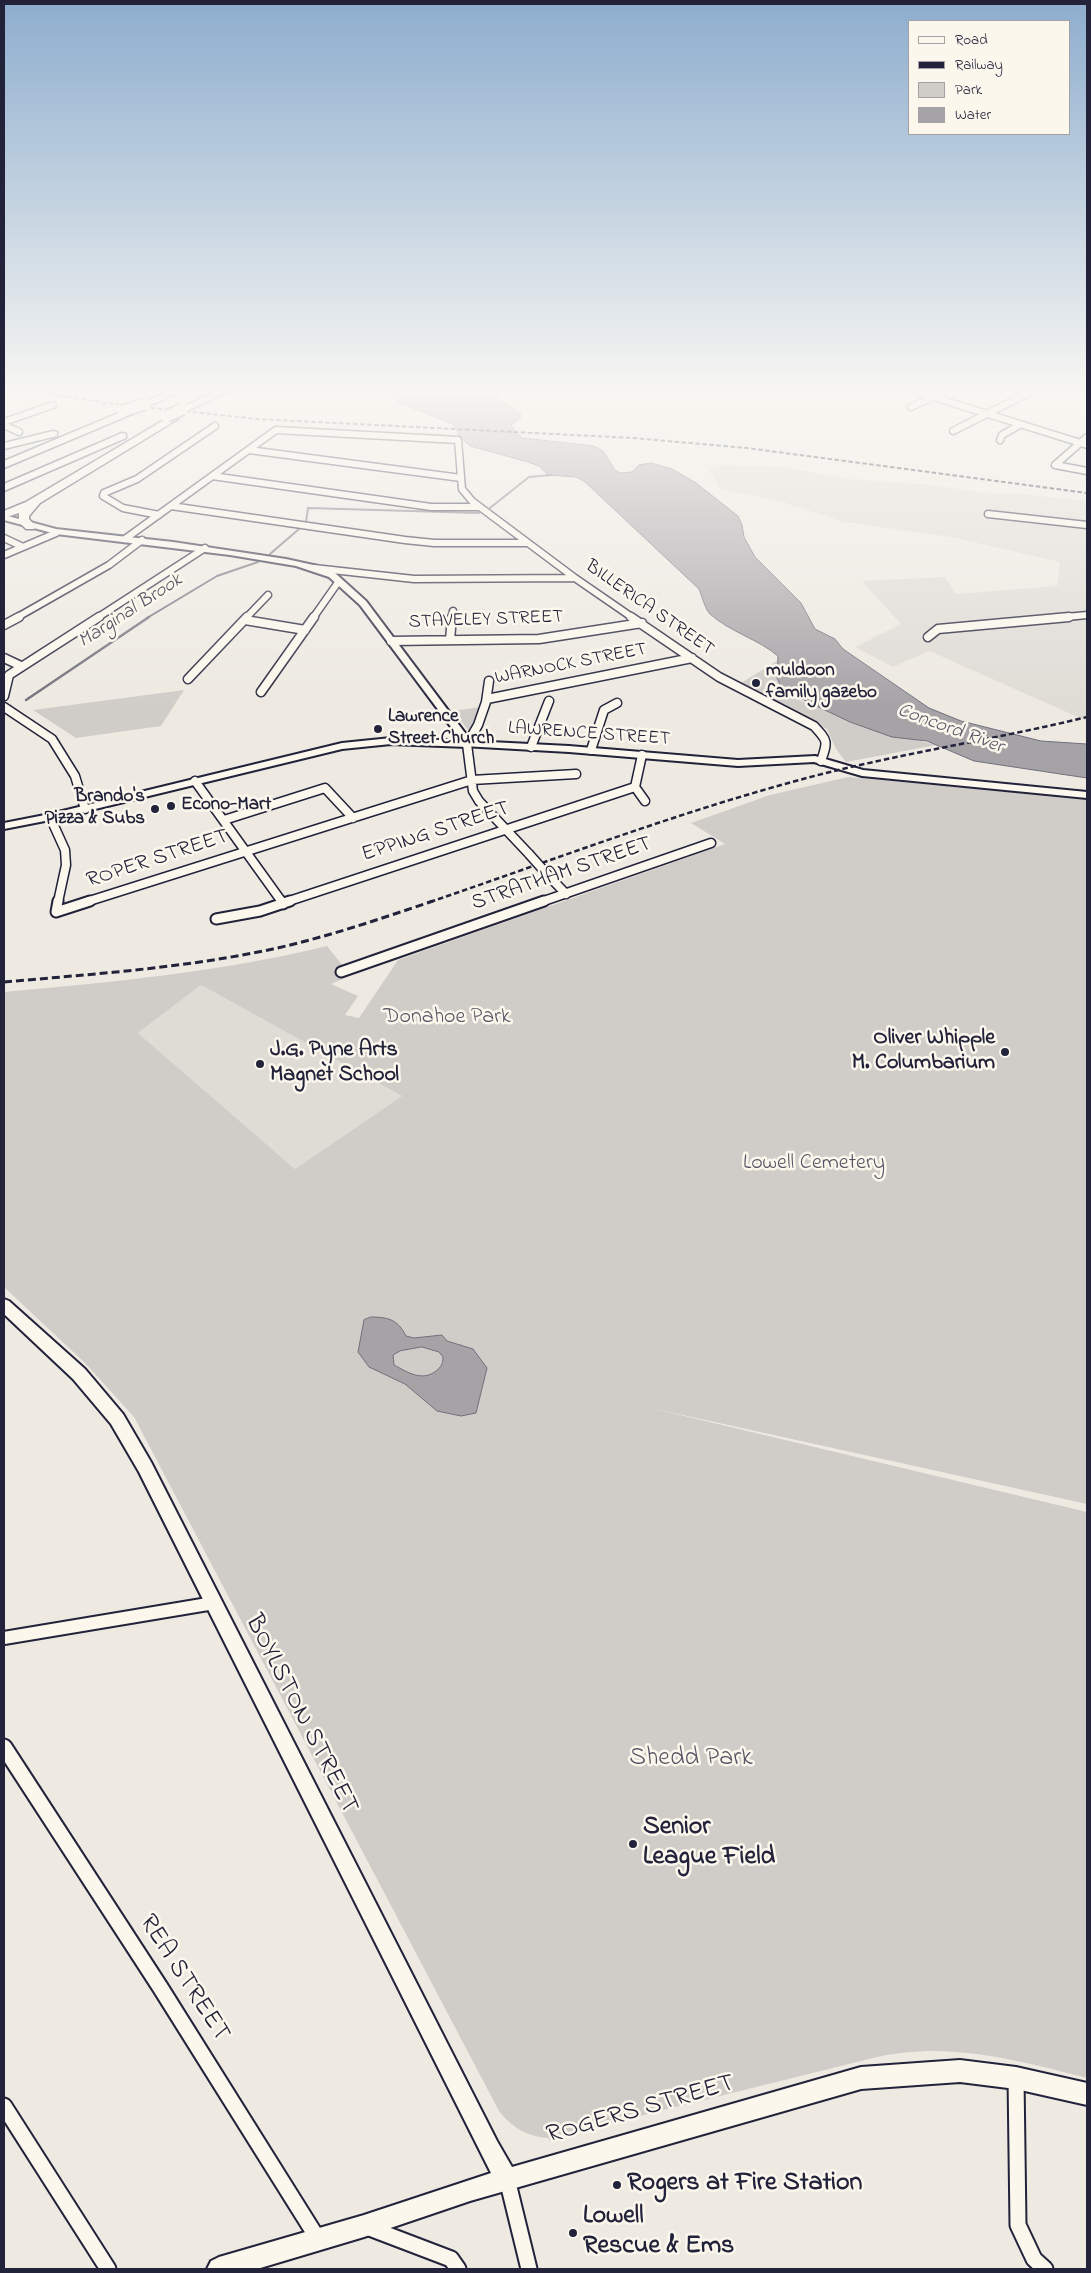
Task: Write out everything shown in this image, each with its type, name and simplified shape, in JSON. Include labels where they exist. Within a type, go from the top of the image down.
[{"type":"highway","points":[[4,516],[42,497]]},
{"type":"highway","points":[[30,528],[23,520],[22,515],[37,500]]},
{"type":"highway","points":[[4,526],[30,528]]},
{"type":"main road","points":[[4,516],[30,528],[56,533],[142,540],[205,548],[313,568],[333,576],[353,592],[462,734],[467,744]]},
{"type":"main road","name":"LAWRENCE STREET","points":[[467,744],[591,750],[738,763],[807,759],[821,761],[855,772],[1087,795]]},
{"type":"main road","name":"BOYLSTON STREET","points":[[4,1305],[79,1374],[117,1419],[145,1467],[489,2149],[507,2179]]},
{"type":"main road","name":"ROGERS STREET","points":[[219,2269],[254,2264],[318,2239],[364,2226],[507,2179],[861,2078],[960,2071],[1016,2078],[1087,2094]]},
{"type":"street","points":[[105,497],[123,508],[158,515]]},
{"type":"street","points":[[125,539],[183,497]]},
{"type":"street","points":[[361,497],[431,507],[480,507]]},
{"type":"street","name":"BILLERICA STREET","points":[[469,497],[574,578],[727,682],[820,730],[827,744],[821,761]]},
{"type":"street","points":[[171,506],[405,540],[434,543],[527,543]]},
{"type":"street","points":[[988,514],[1087,525]]},
{"type":"street","points":[[4,556],[56,533]]},
{"type":"street","points":[[4,538],[23,547]]},
{"type":"street","points":[[4,625],[109,566],[142,540]]},
{"type":"street","points":[[4,696],[9,675],[205,548]]},
{"type":"street","points":[[313,568],[414,579],[574,578]]},
{"type":"street","points":[[261,692],[339,581]]},
{"type":"street","points":[[188,679],[268,595]]},
{"type":"street","points":[[450,640],[453,611]]},
{"type":"street","points":[[928,638],[938,628],[1087,615]]},
{"type":"street","points":[[247,618],[307,627]]},
{"type":"street","name":"STAVELEY STREET","points":[[391,641],[539,639],[642,623]]},
{"type":"street","points":[[4,658],[22,666]]},
{"type":"street","name":"WARNOCK STREET","points":[[487,699],[692,658]]},
{"type":"street","points":[[489,681],[487,699],[478,725],[467,744],[475,796],[566,894]]},
{"type":"street","points":[[531,747],[549,701]]},
{"type":"street","points":[[591,750],[604,710],[617,703]]},
{"type":"street","points":[[6,710],[52,739],[75,776],[85,809]]},
{"type":"street","name":"LAWRENCE STREET","points":[[4,826],[85,809],[351,745],[391,741],[467,744]]},
{"type":"street","points":[[642,755],[635,787],[645,801]]},
{"type":"street","name":"ROPER STREET","points":[[50,817],[65,850],[66,865],[56,912],[246,850],[472,780],[576,774]]},
{"type":"street","points":[[195,781],[283,904]]},
{"type":"street","name":"EPPING STREET","points":[[216,919],[247,915],[283,904],[635,787]]},
{"type":"street","points":[[224,820],[325,788],[352,818]]},
{"type":"street","name":"STRATHAM STREET","points":[[341,972],[711,843]]},
{"type":"street","points":[[4,1638],[214,1603]]},
{"type":"street","name":"REA STREET","points":[[4,1748],[160,1987],[318,2239]]},
{"type":"street","points":[[1016,2078],[1018,2225],[1034,2259],[1045,2269]]},
{"type":"street","points":[[4,2106],[108,2269]]},
{"type":"street","points":[[507,2179],[529,2269]]},
{"type":"street","points":[[364,2226],[450,2259],[458,2269]]},
{"type":"shaded area","points":[[759,497],[1051,497],[1087,501],[1087,721],[929,651],[893,667],[855,647],[901,624],[862,581],[945,577],[956,594],[1057,586],[1060,562],[951,537],[844,522],[783,502]]},
{"type":"shaded area","name":"J.G. Pyne Arts Magnet School","points":[[201,985],[402,1096],[295,1169],[138,1033]]},
{"type":"green space","points":[[778,660],[777,678],[801,701],[820,707],[850,722],[936,745],[846,762],[836,749],[827,729],[738,685]]},
{"type":"green space","points":[[184,690],[161,726],[76,738],[33,710]]},
{"type":"green space","points":[[481,707],[469,731],[453,711]]},
{"type":"green space","points":[[848,777],[1087,799],[1087,1504],[651,1408],[1087,1512],[1087,2078],[981,2054],[927,2051],[900,2053],[873,2058],[551,2138],[550,2141],[548,2138],[534,2136],[520,2130],[499,2111],[134,1417],[85,1363],[4,1287],[4,992],[167,975],[247,963],[327,946],[343,966],[336,969],[343,979],[331,984],[358,996],[345,1015],[359,1018],[398,960],[725,844],[691,823],[770,795]],"holes":[[[201,985],[402,1096],[295,1169],[138,1033]]]},
{"type":"water","name":"Concord River","points":[[601,497],[714,497],[738,516],[744,537],[755,557],[801,603],[815,629],[835,639],[843,649],[929,708],[961,721],[1041,741],[1087,744],[1087,778],[974,761],[927,741],[892,737],[850,722],[783,690],[777,678],[778,656],[762,645],[726,626],[710,614],[699,589]]},
{"type":"water","points":[[371,1317],[392,1320],[400,1326],[406,1336],[414,1338],[442,1335],[447,1341],[473,1349],[487,1368],[476,1413],[461,1416],[437,1411],[405,1384],[369,1367],[358,1352],[364,1320]],"holes":[[[422,1347],[439,1352],[443,1357],[440,1367],[438,1370],[425,1376],[415,1375],[394,1365],[393,1355],[400,1351]]]},
{"type":"waterway","name":"Marginal Brook","points":[[490,508],[504,497]]},
{"type":"waterway","name":"Marginal Brook","points":[[306,522],[308,508],[479,513]]},
{"type":"waterway","name":"Marginal Brook","points":[[270,554],[299,529]]},
{"type":"waterway","name":"Marginal Brook","points":[[147,618],[217,576],[258,562]]},
{"type":"waterway","name":"Marginal Brook","points":[[26,700],[149,617]]},
{"type":"railway","points":[[430,902],[615,837],[756,792],[873,762],[1087,717]]},
{"type":"railway","points":[[4,982],[139,970],[240,956],[313,939],[430,902]]},
{"type":"place","name":"muldoon family gazebo","points":[[756,683]]},
{"type":"place","name":"Lawrence Street Church","points":[[378,729]]},
{"type":"place","name":"Econo-Mart","points":[[171,806]]},
{"type":"place","name":"Brando's Pizza & Subs","points":[[155,809]]},
{"type":"place","name":"Oliver Whipple M. Columbarium","points":[[1005,1052]]},
{"type":"place","name":"J.G. Pyne Arts Magnet School","points":[[260,1064]]},
{"type":"place","name":"Senior League Field","points":[[633,1844]]},
{"type":"place","name":"Rogers at Fire Station","points":[[617,2185]]},
{"type":"place","name":"Lowell Rescue & Ems","points":[[573,2233]]},
{"type":"park label","name":"Donahoe Park","points":[[447,1018]]},
{"type":"park label","name":"Lowell Cemetery","points":[[814,1164]]},
{"type":"park label","name":"Shedd Park","points":[[691,1760]]}]
